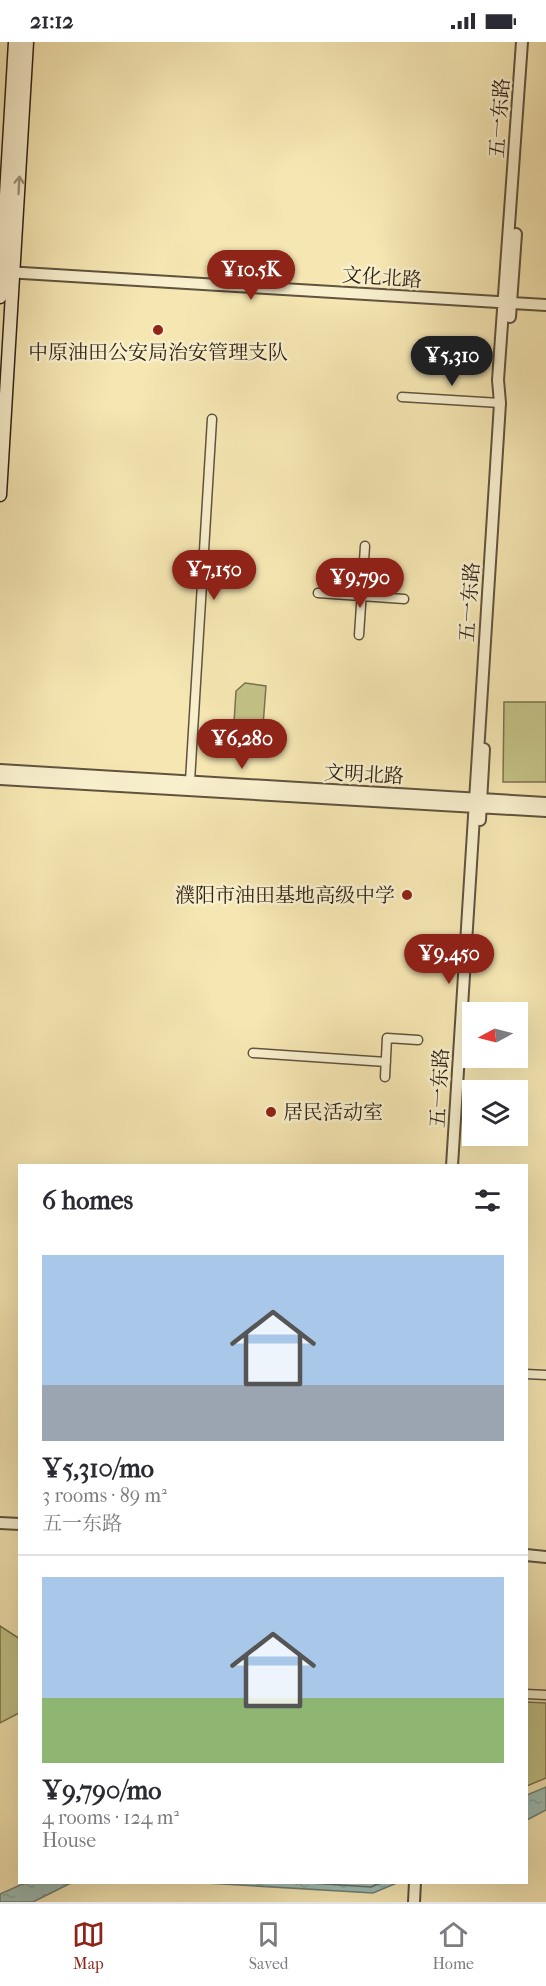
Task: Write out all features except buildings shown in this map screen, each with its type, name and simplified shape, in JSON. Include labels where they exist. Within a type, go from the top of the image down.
[{"type":"main road","points":[[0,495],[5,268],[15,42]]},
{"type":"main road","points":[[0,297],[5,268],[27,42]]},
{"type":"street","name":"五一东路","points":[[452,1164],[477,803],[522,42]]},
{"type":"street","name":"五一东路","points":[[458,1164],[500,403],[498,380],[508,299],[529,42]]},
{"type":"street","name":"文化北路","points":[[5,268],[508,299],[546,298]]},
{"type":"street","name":"文化北路","points":[[508,299],[546,305]]},
{"type":"street","points":[[402,397],[500,403]]},
{"type":"street","points":[[190,782],[212,419]]},
{"type":"street","points":[[358,635],[365,546]]},
{"type":"street","points":[[318,593],[404,599]]},
{"type":"street","name":"文明北路","points":[[0,770],[477,803],[546,811]]},
{"type":"street","name":"文明北路","points":[[0,779],[477,803],[546,803]]},
{"type":"street","points":[[385,1077],[387,1038],[418,1040]]},
{"type":"street","points":[[253,1053],[386,1062]]},
{"type":"street","points":[[528,1374],[546,1375]]},
{"type":"street","points":[[0,1523],[18,1524]]},
{"type":"street","points":[[528,1555],[546,1557]]},
{"type":"street","points":[[528,1694],[546,1695]]},
{"type":"street","points":[[407,1902],[409,1884]]},
{"type":"street","points":[[414,1902],[415,1884]]},
{"type":"shaded area","points":[[245,683],[266,686],[262,739],[233,738],[236,691]]},
{"type":"shaded area","points":[[504,702],[546,702],[546,782],[503,782]]},
{"type":"shaded area","points":[[0,1626],[18,1638],[18,1714],[0,1723]]},
{"type":"shaded area","points":[[528,1702],[546,1703],[546,1778],[528,1786]]},
{"type":"water","points":[[546,1787],[546,1810],[528,1819],[528,1795]]},
{"type":"water","points":[[22,1884],[69,1884],[33,1902],[0,1902],[0,1894]]},
{"type":"water","points":[[223,1884],[395,1884],[373,1893]]},
{"type":"place","name":"中原油田公安局治安管理支队","points":[[158,330]]},
{"type":"place","name":"濮阳市油田基地高级中学","points":[[407,895]]},
{"type":"place","name":"居民活动室","points":[[271,1112]]}]
